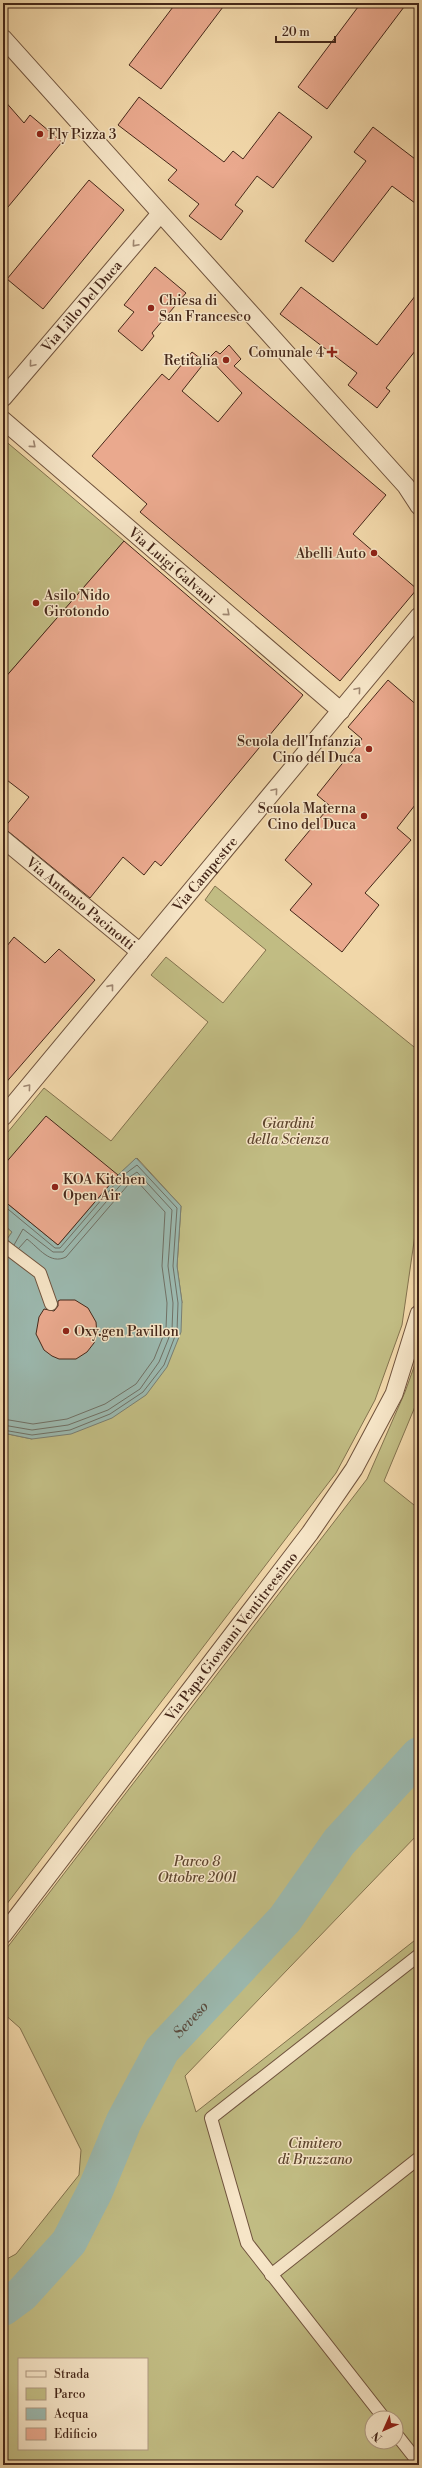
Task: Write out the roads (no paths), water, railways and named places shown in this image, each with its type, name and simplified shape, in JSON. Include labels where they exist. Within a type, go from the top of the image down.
[{"type":"street","points":[[3,38],[406,486],[419,506]]},
{"type":"street","name":"Via Lillo Del Duca","points":[[3,398],[160,214]]},
{"type":"street","name":"Via Luigi Galvani","points":[[3,420],[341,711]]},
{"type":"street","name":"Via Campestre","points":[[3,1117],[341,711],[413,628],[419,616]]},
{"type":"street","name":"Via Antonio Pacinotti","points":[[3,839],[140,952]]},
{"type":"street","points":[[3,1245],[40,1273],[50,1304]]},
{"type":"street","name":"Via Papa Giovanni Ventitreesimo","points":[[3,1935],[305,1540],[354,1470],[394,1394],[419,1314]]},
{"type":"street","points":[[378,2410],[246,2243],[211,2118],[419,1955]]},
{"type":"street","points":[[271,2275],[419,2158]]},
{"type":"street","points":[[404,2444],[419,2463]]},
{"type":"water","points":[[136,1158],[181,1206],[177,1266],[182,1302],[181,1332],[167,1367],[146,1395],[112,1418],[71,1434],[32,1439],[3,1433],[3,1245],[12,1232],[3,1224],[3,1200],[58,1245],[118,1175]]},
{"type":"waterway","name":"Seveso","points":[[3,2308],[22,2294],[69,2242],[95,2191],[124,2121],[162,2050],[285,1919],[339,1842],[419,1755]]},
{"type":"place","name":"Fly Pizza 3","points":[[40,134]]},
{"type":"place","name":"Chiesa di San Francesco","points":[[151,308]]},
{"type":"place","name":"Comunale 4","points":[[332,352]]},
{"type":"place","name":"Retitalia","points":[[226,360]]},
{"type":"place","name":"Abelli Auto","points":[[374,553]]},
{"type":"place","name":"Asilo Nido Girotondo","points":[[36,603]]},
{"type":"place","name":"Scuola dell'Infanzia Cino del Duca","points":[[369,749]]},
{"type":"place","name":"Scuola Materna Cino del Duca","points":[[364,816]]},
{"type":"place","name":"KOA Kitchen Open Air","points":[[55,1187]]},
{"type":"place","name":"Oxy.gen Pavillon","points":[[66,1331]]},
{"type":"park label","name":"Giardini della Scienza","points":[[288,1132]]},
{"type":"park label","name":"Parco 8 Ottobre 2001","points":[[197,1870]]},
{"type":"park label","name":"Cimitero di Bruzzano","points":[[315,2152]]}]
